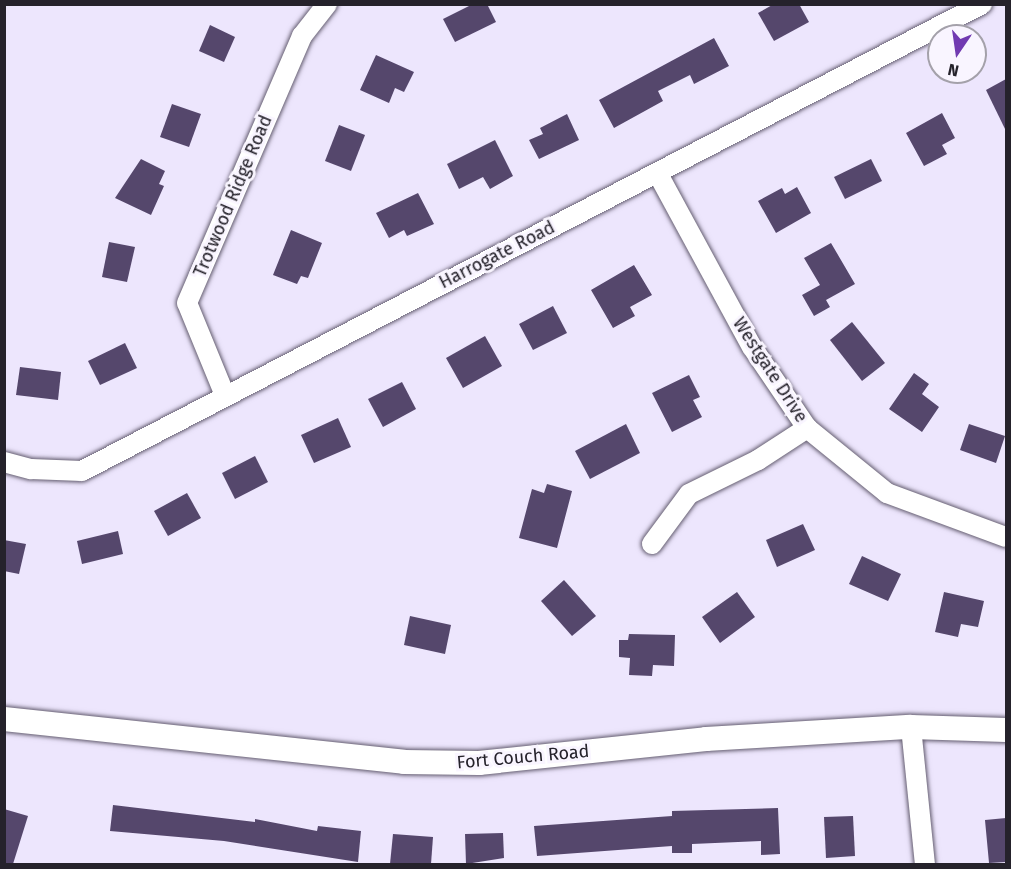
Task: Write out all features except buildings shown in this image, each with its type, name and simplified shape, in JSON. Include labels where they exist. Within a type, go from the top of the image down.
[{"type":"street","name":"Trotwood Ridge Road","points":[[224,393],[187,303],[302,36],[327,4]]},
{"type":"street","name":"Harrogate Road","points":[[4,462],[31,469],[82,471],[224,393],[658,174],[982,4]]},
{"type":"street","name":"Westgate Drive","points":[[658,174],[752,347],[807,428],[887,493],[1006,537]]},
{"type":"street","points":[[652,544],[689,494],[758,460],[807,428]]},
{"type":"street","name":"Fort Couch Road","points":[[4,719],[404,762],[479,763],[706,738],[911,727],[1006,730]]},
{"type":"street","points":[[911,727],[925,864]]}]
